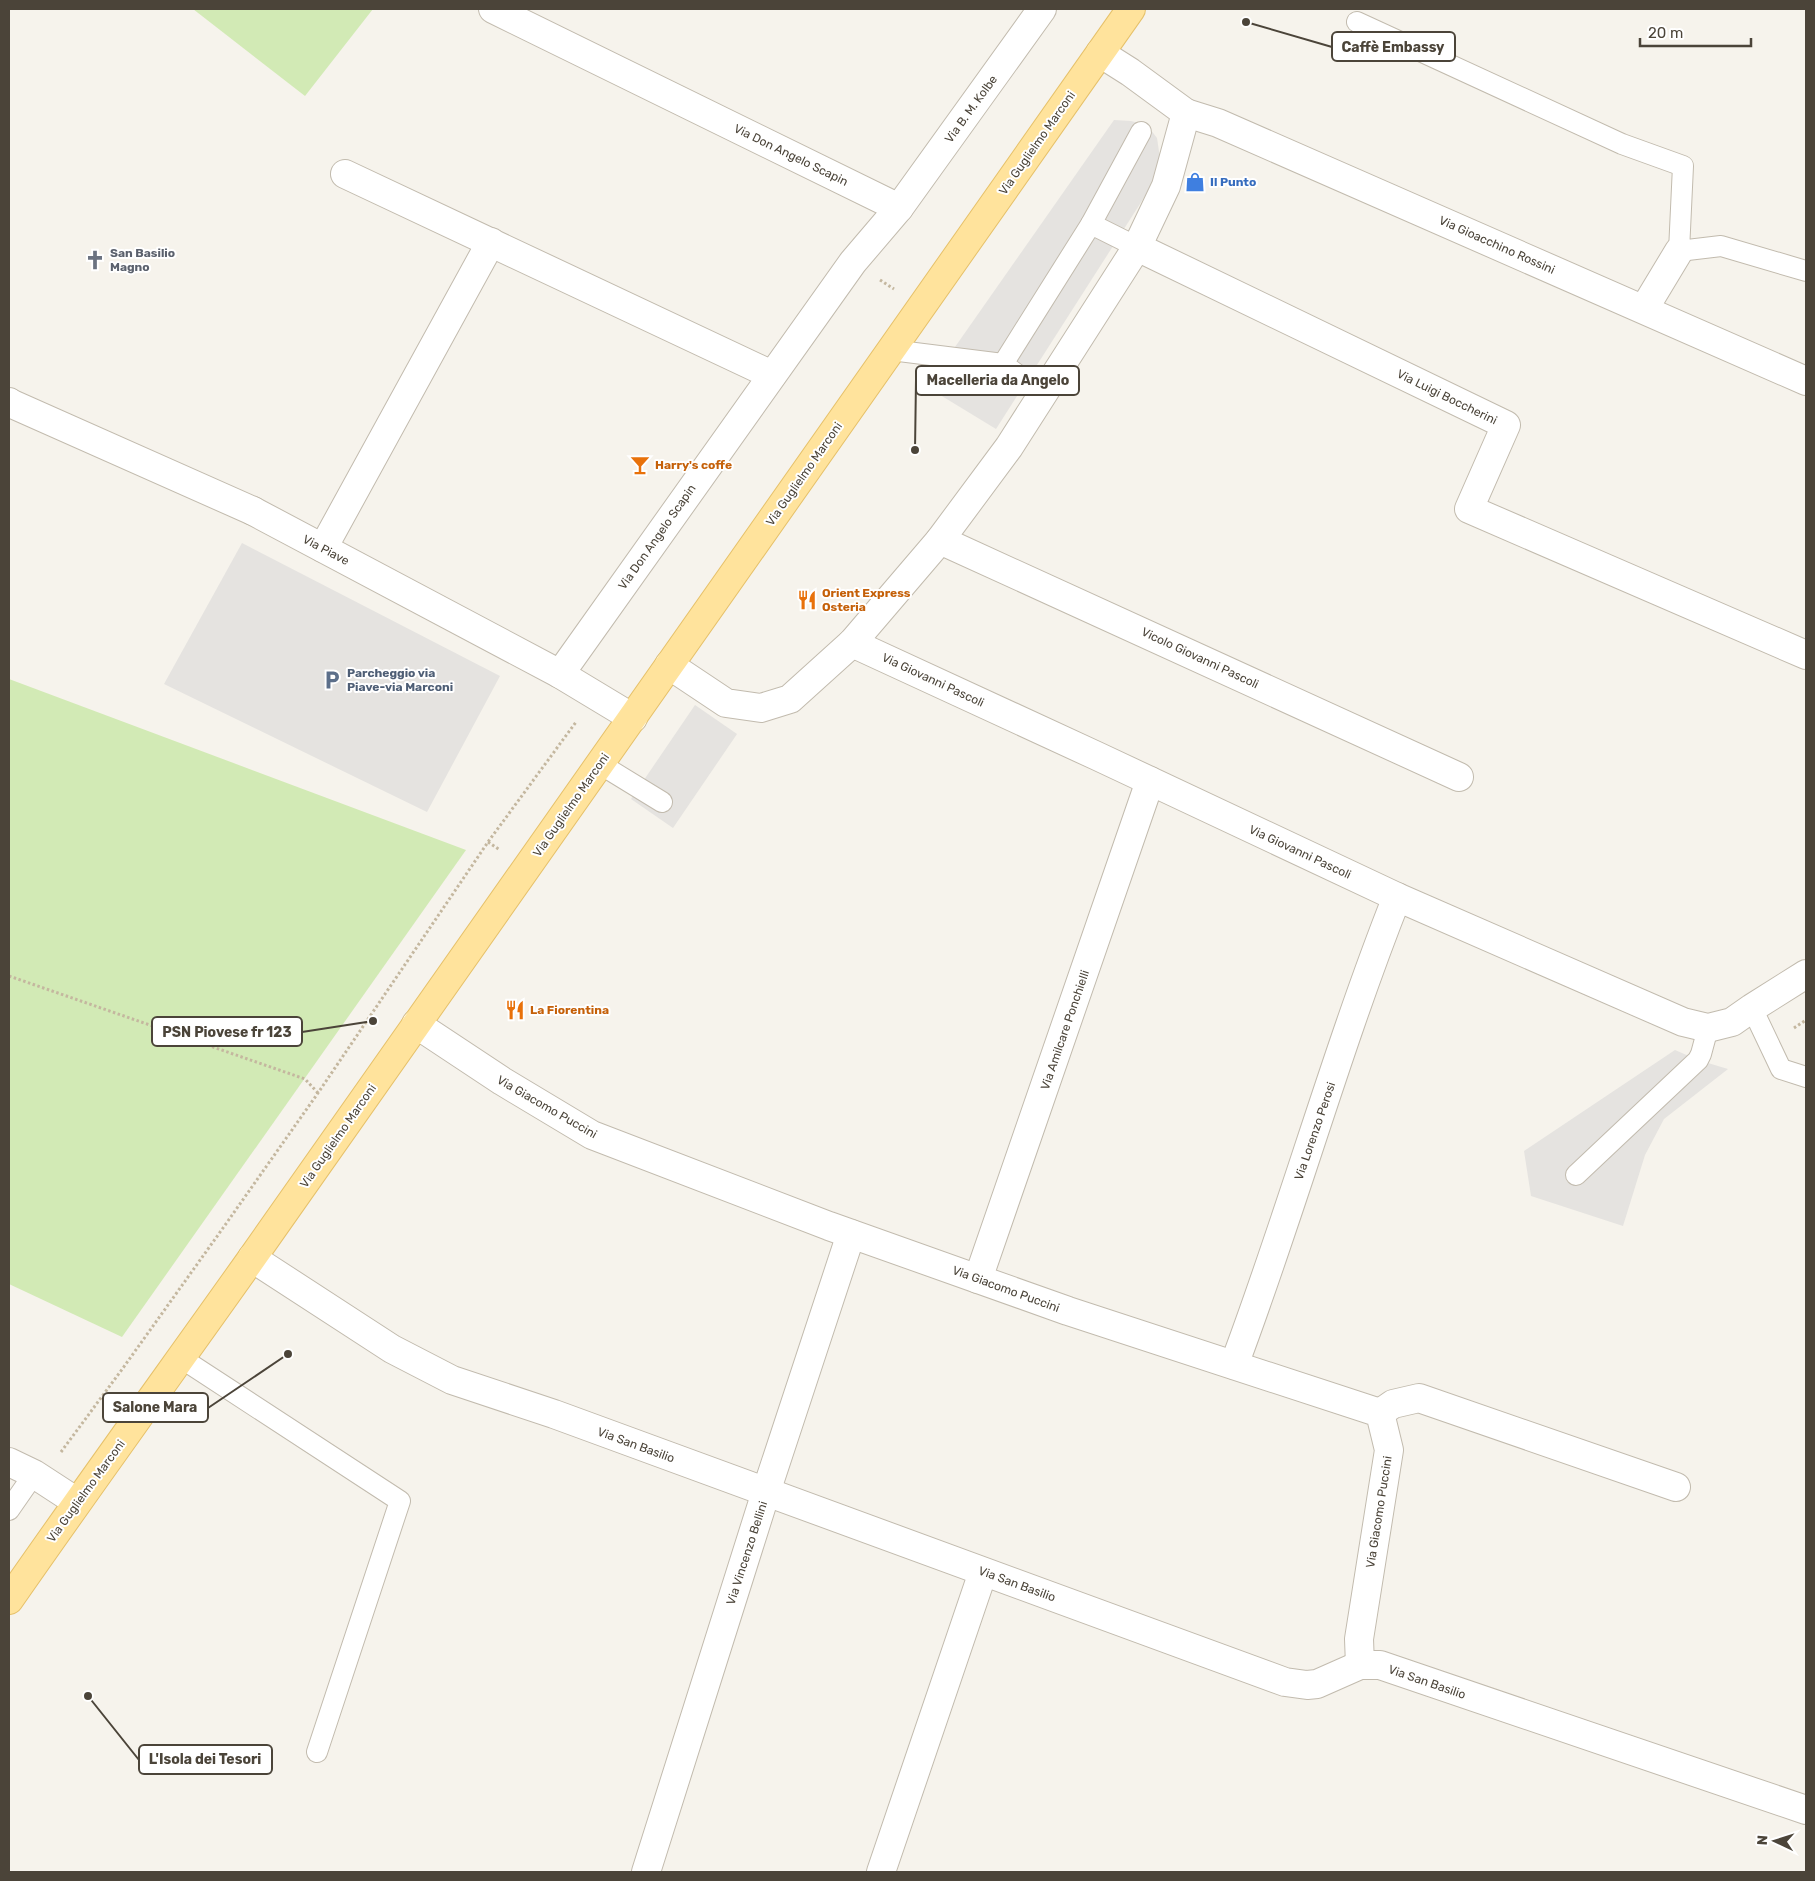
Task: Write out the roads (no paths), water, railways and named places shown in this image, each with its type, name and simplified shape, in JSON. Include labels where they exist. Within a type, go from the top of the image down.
[{"type":"main road","name":"Via Guglielmo Marconi","points":[[9,1600],[633,718],[1131,9]]},
{"type":"street","name":"Via Don Angelo Scapin","points":[[493,9],[900,208],[853,262],[560,674]]},
{"type":"street","name":"Via B. M. Kolbe","points":[[900,208],[1042,9]]},
{"type":"street","name":"Via Gioacchino Rossini","points":[[1100,53],[1130,72],[1186,113],[1218,123],[1806,381]]},
{"type":"street","points":[[669,665],[726,702],[761,708],[790,699],[852,643],[940,540],[1009,447],[1137,247],[1166,186],[1186,113]]},
{"type":"street","points":[[345,174],[772,375]]},
{"type":"street","points":[[323,548],[491,242]]},
{"type":"street","name":"Via Luigi Boccherini","points":[[1137,247],[1506,426],[1469,508],[1806,656]]},
{"type":"street","points":[[1644,309],[1679,251]]},
{"type":"street","name":"Via Piave","points":[[10,402],[253,511],[560,674],[633,718]]},
{"type":"street","name":"Vicolo Giovanni Pascoli","points":[[940,540],[1459,777]]},
{"type":"street","name":"Via Giovanni Pascoli","points":[[852,643],[1150,781],[1396,898],[1683,1022],[1708,1028],[1732,1022],[1806,974]]},
{"type":"street","name":"Via Amilcare Ponchielli","points":[[978,1279],[1150,781]]},
{"type":"street","name":"Via Lorenzo Perosi","points":[[1234,1365],[1322,1112],[1353,1016],[1396,898]]},
{"type":"street","name":"Via Giacomo Puccini","points":[[416,1024],[502,1081],[592,1136],[851,1234],[1068,1311],[1380,1413],[1389,1450],[1359,1639],[1360,1665]]},
{"type":"street","name":"Via Vincenzo Bellini","points":[[646,1872],[766,1492],[851,1234]]},
{"type":"street","name":"Via San Basilio","points":[[252,1258],[392,1349],[452,1380],[554,1414],[1285,1682],[1306,1685],[1317,1684],[1360,1665],[1380,1665],[1806,1810]]},
{"type":"street","points":[[1380,1413],[1393,1404],[1420,1398],[1676,1487]]},
{"type":"street","points":[[9,1462],[34,1474],[77,1502]]},
{"type":"street","points":[[881,1872],[983,1572]]},
{"type":"lane","points":[[1357,22],[1622,144],[1682,166],[1679,251],[1721,246],[1806,270]]},
{"type":"lane","points":[[1003,364],[1091,224],[1141,132]]},
{"type":"lane","points":[[1091,224],[1137,247]]},
{"type":"lane","points":[[891,350],[1003,364],[1044,394]]},
{"type":"lane","points":[[600,764],[662,802]]},
{"type":"lane","points":[[1752,1008],[1781,1069],[1806,1077]]},
{"type":"lane","points":[[1576,1175],[1698,1060],[1702,1054],[1708,1028]]},
{"type":"lane","points":[[181,1358],[400,1501],[317,1752]]},
{"type":"lane","points":[[9,1510],[34,1474]]},
{"type":"place","name":"Caffè Embassy","points":[[1246,22]]},
{"type":"place","name":"Il Punto","points":[[1195,182]]},
{"type":"place","name":"San Basilio Magno","points":[[95,260]]},
{"type":"place","name":"Macelleria da Angelo","points":[[915,450]]},
{"type":"place","name":"Harry's coffe","points":[[640,465]]},
{"type":"place","name":"Orient Express Osteria","points":[[807,600]]},
{"type":"place","name":"Parcheggio via Piave-via Marconi","points":[[332,680]]},
{"type":"place","name":"La Fiorentina","points":[[515,1010]]},
{"type":"place","name":"PSN Piovese fr 123","points":[[373,1021]]},
{"type":"place","name":"Salone Mara","points":[[288,1354]]},
{"type":"place","name":"L'Isola dei Tesori","points":[[88,1696]]}]
